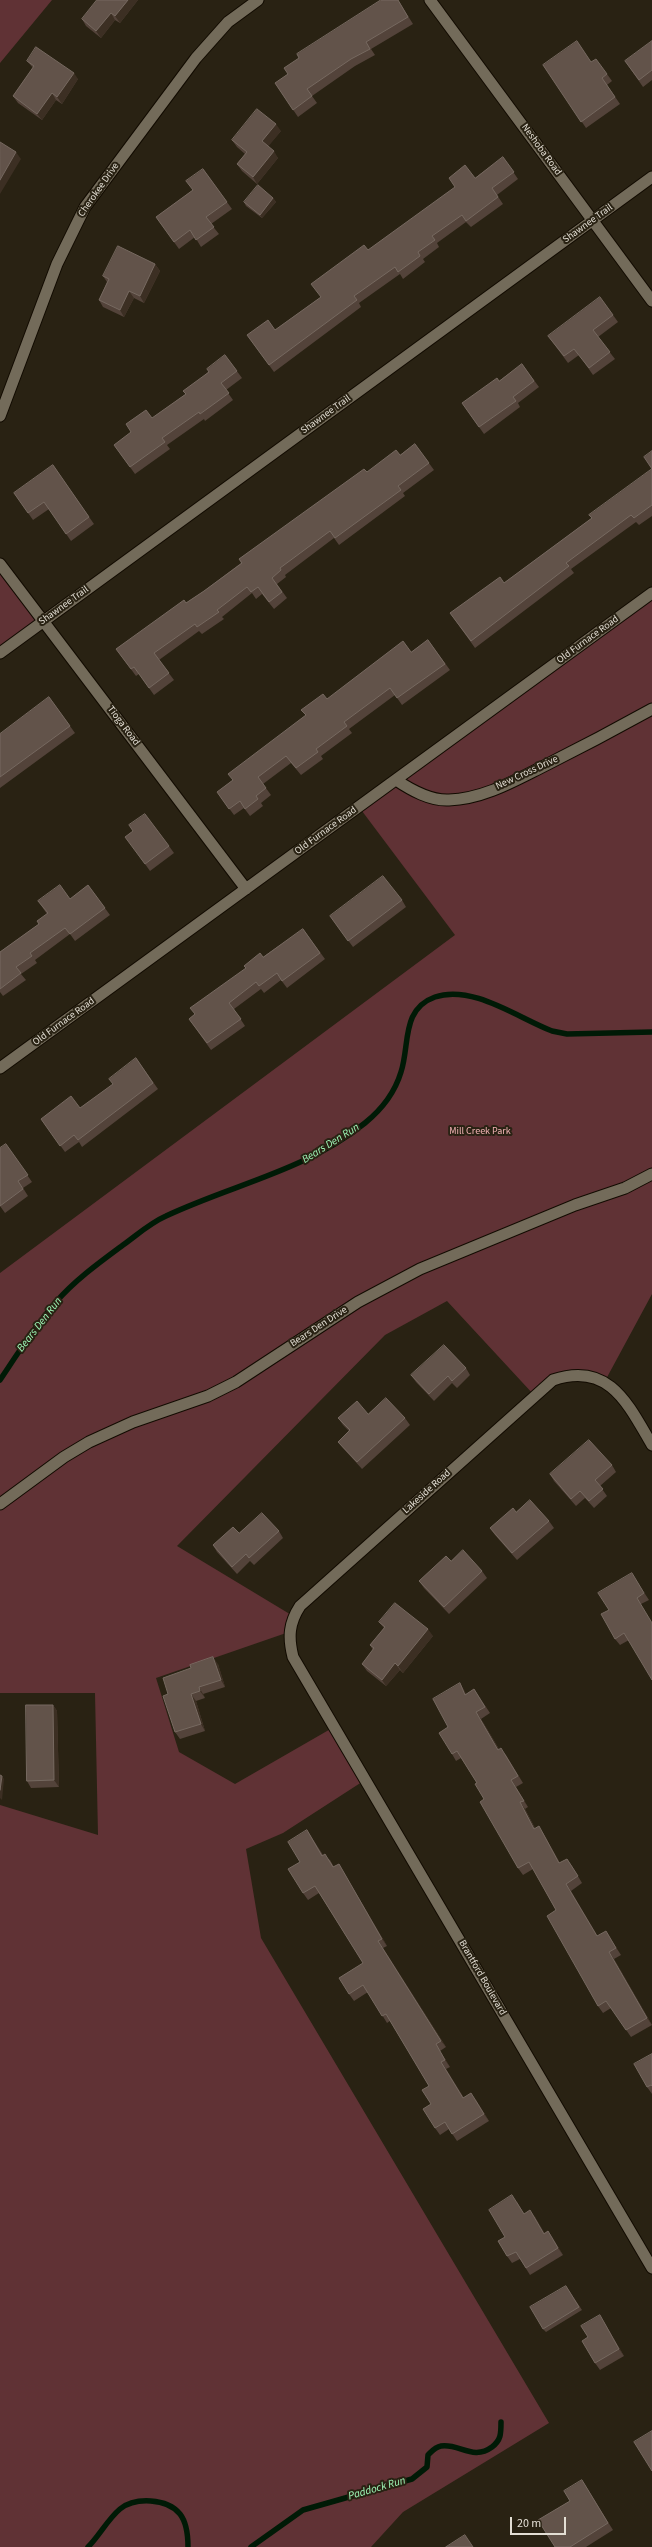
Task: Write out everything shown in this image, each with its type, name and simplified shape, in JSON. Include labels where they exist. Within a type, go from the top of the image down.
[{"type":"street","name":"Cherokee Drive","points":[[0,416],[57,264],[85,207],[196,58],[228,22],[258,0]]},
{"type":"street","name":"Neshoba Road","points":[[430,0],[652,301]]},
{"type":"street","name":"Shawnee Trail","points":[[0,653],[652,177]]},
{"type":"street","name":"Tioga Road","points":[[0,564],[246,889]]},
{"type":"street","name":"Old Furnace Road","points":[[0,1068],[652,593]]},
{"type":"street","name":"New Cross Drive","points":[[396,780],[414,791],[438,799],[448,800],[470,797],[502,787],[652,709]]},
{"type":"street","name":"Bears Den Drive","points":[[0,1504],[64,1457],[89,1442],[133,1422],[208,1396],[236,1382],[358,1302],[420,1269],[575,1206],[625,1188],[652,1174]]},
{"type":"street","name":"Lakeside Road","points":[[311,1688],[293,1657],[289,1642],[293,1616],[300,1606],[540,1390],[553,1380],[566,1376],[592,1376],[605,1381],[619,1393],[631,1409],[652,1445]]},
{"type":"street","name":"Brantford Boulevard","points":[[311,1688],[652,2268]]},
{"type":"green space","points":[[0,0],[52,0],[0,63]]},
{"type":"green space","points":[[0,564],[44,622],[0,653]]},
{"type":"green space","name":"Mill Creek Park","points":[[652,593],[652,1294],[605,1381],[566,1376],[534,1395],[447,1301],[385,1335],[177,1546],[293,1616],[289,1632],[156,1678],[179,1752],[235,1784],[334,1727],[365,1780],[283,1833],[246,1849],[261,1938],[549,2423],[403,2512],[371,2547],[0,2547],[0,1805],[98,1835],[95,1693],[0,1693],[0,1273],[455,935],[359,807]]},
{"type":"building","points":[[97,0],[128,0],[115,16],[111,13],[96,31],[82,19]]},
{"type":"building","points":[[381,0],[398,0],[408,17],[366,42],[370,49],[351,59],[307,89],[312,96],[293,110],[275,83],[288,74],[284,68],[299,58],[297,54]]},
{"type":"building","points":[[577,41],[591,62],[596,59],[607,74],[602,78],[615,97],[581,122],[543,65]]},
{"type":"building","points":[[652,41],[652,70],[639,80],[625,61]]},
{"type":"building","points":[[36,47],[74,73],[57,97],[52,93],[37,114],[13,96],[34,66],[27,61]]},
{"type":"building","points":[[257,109],[276,124],[262,141],[274,151],[253,177],[237,164],[247,152],[232,140]]},
{"type":"building","points":[[0,142],[16,152],[0,180]]},
{"type":"building","points":[[503,157],[514,172],[492,188],[498,197],[466,221],[462,215],[432,236],[435,240],[418,252],[420,256],[398,272],[395,267],[354,296],[357,300],[269,365],[247,335],[268,320],[275,330],[321,297],[311,284],[364,245],[368,250],[455,187],[449,178],[465,165],[475,178]]},
{"type":"building","points":[[203,169],[227,202],[206,217],[214,227],[196,240],[190,230],[174,242],[156,217],[193,190],[186,181]]},
{"type":"building","points":[[258,185],[273,198],[260,215],[244,202]]},
{"type":"building","points":[[118,246],[155,264],[140,296],[129,291],[120,310],[99,300],[109,279],[103,276]]},
{"type":"building","points":[[600,297],[613,315],[593,330],[610,352],[589,368],[574,349],[564,356],[548,336]]},
{"type":"building","points":[[225,355],[237,371],[221,383],[229,393],[200,414],[199,412],[162,438],[165,442],[130,467],[114,445],[131,432],[126,424],[146,410],[152,418],[186,394],[183,391],[209,372],[207,369]]},
{"type":"building","points":[[522,364],[534,381],[513,397],[516,401],[479,427],[462,403],[497,378],[499,381]]},
{"type":"building","points":[[415,444],[429,463],[398,486],[401,490],[335,538],[330,531],[280,568],[281,570],[272,578],[282,592],[269,602],[258,587],[251,592],[247,587],[217,610],[219,612],[197,627],[195,624],[154,653],[169,673],[149,688],[134,667],[131,669],[116,649],[184,600],[186,603],[204,591],[242,563],[239,559],[364,469],[367,472],[396,450],[400,455]]},
{"type":"building","points":[[652,451],[652,469],[644,457]]},
{"type":"building","points":[[53,465],[89,517],[66,534],[44,502],[28,513],[14,493]]},
{"type":"building","points":[[652,469],[652,505],[634,518],[631,515],[566,563],[569,566],[471,641],[450,613],[500,577],[504,583],[592,518],[589,515]]},
{"type":"building","points":[[428,640],[445,664],[397,698],[390,688],[344,722],[347,726],[316,749],[318,752],[296,768],[286,756],[258,777],[266,788],[256,796],[258,799],[245,809],[240,801],[229,809],[217,792],[233,780],[228,774],[306,715],[301,710],[323,694],[327,699],[403,641],[411,652]]},
{"type":"building","points":[[49,697],[70,726],[0,777],[0,734]]},
{"type":"building","points":[[145,814],[169,846],[145,864],[125,837],[133,831],[129,825]]},
{"type":"building","points":[[383,876],[402,900],[348,941],[330,916]]},
{"type":"building","points":[[60,885],[70,899],[88,885],[105,908],[70,934],[65,928],[30,953],[32,956],[16,967],[21,973],[0,989],[0,952],[39,924],[37,921],[48,913],[38,901]]},
{"type":"building","points":[[303,929],[320,953],[282,981],[277,973],[259,986],[256,982],[229,1003],[241,1019],[207,1043],[189,1019],[195,1014],[190,1008],[246,968],[244,966],[260,953],[263,957]]},
{"type":"building","points":[[136,1058],[153,1083],[78,1140],[74,1135],[60,1146],[41,1119],[71,1096],[80,1108],[113,1084],[109,1079]]},
{"type":"building","points":[[6,1144],[28,1175],[18,1181],[23,1189],[0,1206],[0,1148]]},
{"type":"building","points":[[444,1345],[466,1368],[452,1381],[448,1376],[429,1394],[411,1375]]},
{"type":"building","points":[[386,1398],[405,1418],[357,1462],[338,1442],[350,1430],[338,1418],[357,1401],[368,1414]]},
{"type":"building","points":[[589,1440],[612,1465],[595,1480],[603,1489],[589,1501],[580,1491],[571,1499],[550,1474]]},
{"type":"building","points":[[530,1500],[549,1521],[512,1553],[490,1528],[513,1508],[516,1512]]},
{"type":"building","points":[[262,1513],[279,1531],[249,1558],[246,1554],[232,1567],[213,1545],[233,1527],[239,1533]]},
{"type":"building","points":[[463,1550],[482,1571],[444,1607],[419,1581],[446,1556],[451,1561]]},
{"type":"building","points":[[632,1573],[644,1593],[637,1598],[652,1623],[652,1680],[624,1633],[615,1639],[601,1614],[609,1610],[598,1593]]},
{"type":"building","points":[[395,1603],[428,1629],[398,1666],[395,1663],[382,1680],[362,1664],[374,1648],[370,1645],[385,1627],[379,1622]]},
{"type":"building","points":[[213,1657],[221,1680],[199,1687],[200,1691],[191,1694],[201,1724],[175,1732],[163,1696],[168,1694],[163,1678],[191,1668],[190,1665]]},
{"type":"building","points":[[460,1683],[465,1695],[474,1689],[485,1707],[476,1712],[498,1750],[501,1748],[518,1776],[511,1780],[524,1801],[520,1802],[534,1829],[539,1826],[559,1863],[567,1859],[578,1876],[566,1884],[597,1936],[606,1931],[616,1948],[609,1952],[647,2018],[626,2030],[606,2001],[598,2006],[547,1916],[556,1910],[529,1862],[518,1868],[480,1802],[484,1799],[475,1784],[477,1783],[457,1751],[452,1754],[439,1733],[448,1727],[433,1699]]},
{"type":"building","points":[[26,1705],[53,1705],[54,1780],[27,1781]]},
{"type":"building","points":[[0,1775],[2,1776],[0,1790]]},
{"type":"building","points":[[307,1830],[322,1856],[325,1854],[333,1867],[339,1864],[382,1939],[378,1941],[441,2041],[436,2044],[445,2060],[441,2062],[463,2098],[471,2093],[484,2114],[452,2134],[445,2122],[435,2128],[423,2109],[431,2104],[422,2090],[429,2086],[386,2014],[382,2016],[363,1985],[349,1994],[339,1978],[363,1963],[315,1886],[303,1893],[288,1869],[300,1862],[288,1842]]},
{"type":"building","points":[[652,2054],[652,2086],[647,2087],[634,2064]]},
{"type":"building","points":[[512,2195],[524,2214],[530,2210],[544,2234],[548,2231],[558,2248],[526,2268],[516,2252],[507,2256],[498,2241],[505,2237],[489,2210]]},
{"type":"building","points":[[566,2286],[579,2307],[543,2329],[530,2307]]},
{"type":"building","points":[[600,2315],[619,2349],[595,2363],[582,2341],[588,2337],[581,2326]]},
{"type":"building","points":[[652,2431],[652,2471],[634,2442]]},
{"type":"building","points":[[582,2480],[608,2523],[570,2547],[555,2547],[538,2520],[570,2501],[564,2491]]},
{"type":"building","points":[[465,2535],[473,2547],[446,2547]]},
{"type":"waterway","name":"Bears Den Run","points":[[0,1380],[34,1330],[63,1294],[88,1272],[149,1226],[160,1219],[192,1205],[294,1165],[342,1139],[371,1118],[387,1100],[395,1087],[404,1062],[412,1019],[417,1010],[424,1003],[435,997],[449,994],[464,995],[479,999],[495,1004],[552,1031],[567,1034],[652,1032]]},
{"type":"waterway","name":"Paddock Run","points":[[251,2547],[303,2510],[412,2479],[427,2467],[428,2455],[437,2447],[448,2446],[472,2452],[485,2451],[492,2447],[499,2439],[501,2433],[501,2422]]},
{"type":"waterway","name":"Paddock Run","points":[[88,2547],[120,2509],[134,2502],[142,2501],[159,2502],[167,2505],[180,2514],[186,2525],[188,2547]]}]
